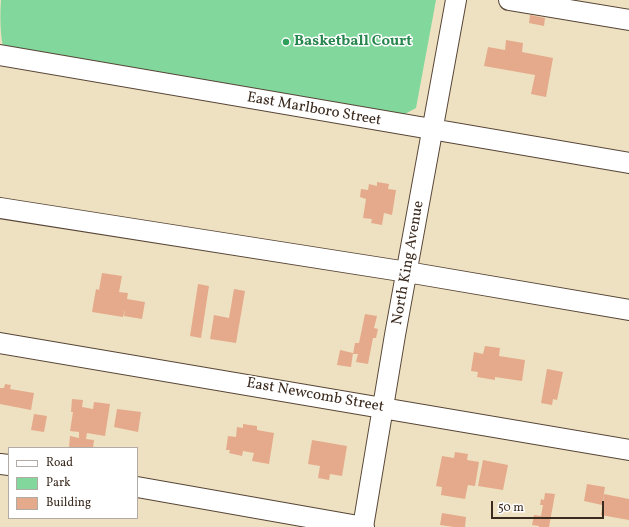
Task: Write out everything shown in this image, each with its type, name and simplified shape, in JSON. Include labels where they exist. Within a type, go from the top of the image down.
[{"type":"street","name":"North King Avenue","points":[[364,527],[407,272],[456,0]]},
{"type":"street","points":[[509,0],[629,20]]},
{"type":"street","name":"East Marlboro Street","points":[[0,56],[629,163]]},
{"type":"street","points":[[0,208],[407,272],[629,310]]},
{"type":"street","name":"East Newcomb Street","points":[[0,342],[629,450]]},
{"type":"street","points":[[138,487],[364,527]]},
{"type":"green space","points":[[1,0],[436,0],[416,108],[403,115],[3,46],[0,23]]},
{"type":"building","points":[[530,15],[545,18],[544,26],[529,23]]},
{"type":"building","points":[[506,40],[523,43],[522,52],[553,58],[546,97],[531,94],[535,75],[484,66],[488,47],[505,50]]},
{"type":"building","points":[[377,182],[389,184],[388,189],[396,190],[392,215],[384,213],[382,225],[371,223],[372,219],[363,218],[366,199],[360,197],[361,189],[368,190],[369,184],[377,186]]},
{"type":"building","points":[[102,273],[122,276],[119,292],[128,293],[127,299],[145,302],[142,319],[124,316],[125,309],[123,317],[92,312],[96,289],[99,290]]},
{"type":"building","points":[[198,284],[209,286],[201,338],[190,336]]},
{"type":"building","points":[[234,289],[245,291],[236,343],[210,339],[214,315],[229,318]]},
{"type":"building","points":[[365,314],[377,316],[374,328],[378,329],[376,338],[373,338],[368,364],[356,362],[358,354],[353,354],[355,343],[359,343]]},
{"type":"building","points":[[485,346],[500,348],[499,356],[525,360],[522,381],[495,377],[495,380],[477,377],[478,372],[471,371],[474,352],[483,354]]},
{"type":"building","points":[[340,350],[353,353],[351,367],[337,365]]},
{"type":"building","points":[[547,369],[563,372],[557,400],[553,399],[552,405],[541,403]]},
{"type":"building","points":[[5,384],[11,385],[10,389],[34,393],[31,410],[0,404],[0,388],[4,388]]},
{"type":"building","points":[[72,399],[83,400],[82,407],[93,409],[94,402],[110,404],[105,436],[87,433],[86,439],[94,440],[93,447],[69,447],[70,436],[79,438],[79,432],[70,431],[73,412],[71,412]]},
{"type":"building","points":[[117,409],[141,412],[138,432],[114,427]]},
{"type":"building","points":[[34,414],[47,416],[44,432],[31,430]]},
{"type":"building","points":[[243,424],[257,426],[257,430],[274,433],[269,464],[252,461],[254,453],[243,451],[242,456],[229,453],[230,450],[226,450],[228,436],[236,437],[237,427],[243,428]]},
{"type":"building","points":[[312,440],[347,446],[342,476],[330,474],[329,480],[318,478],[320,466],[308,464]]},
{"type":"building","points":[[455,452],[468,454],[467,460],[479,462],[475,486],[468,485],[465,499],[441,495],[442,487],[436,486],[442,456],[454,458]]},
{"type":"building","points":[[483,460],[508,465],[503,490],[478,486]]},
{"type":"building","points":[[587,484],[605,487],[602,505],[584,501]]},
{"type":"building","points":[[545,493],[555,494],[549,527],[532,525],[534,515],[541,516],[543,505],[540,505],[541,499],[544,500]]},
{"type":"building","points":[[604,494],[629,499],[629,520],[601,515]]},
{"type":"building","points":[[442,513],[466,517],[465,527],[440,525]]},
{"type":"place","name":"Basketball Court","points":[[286,42]]}]
